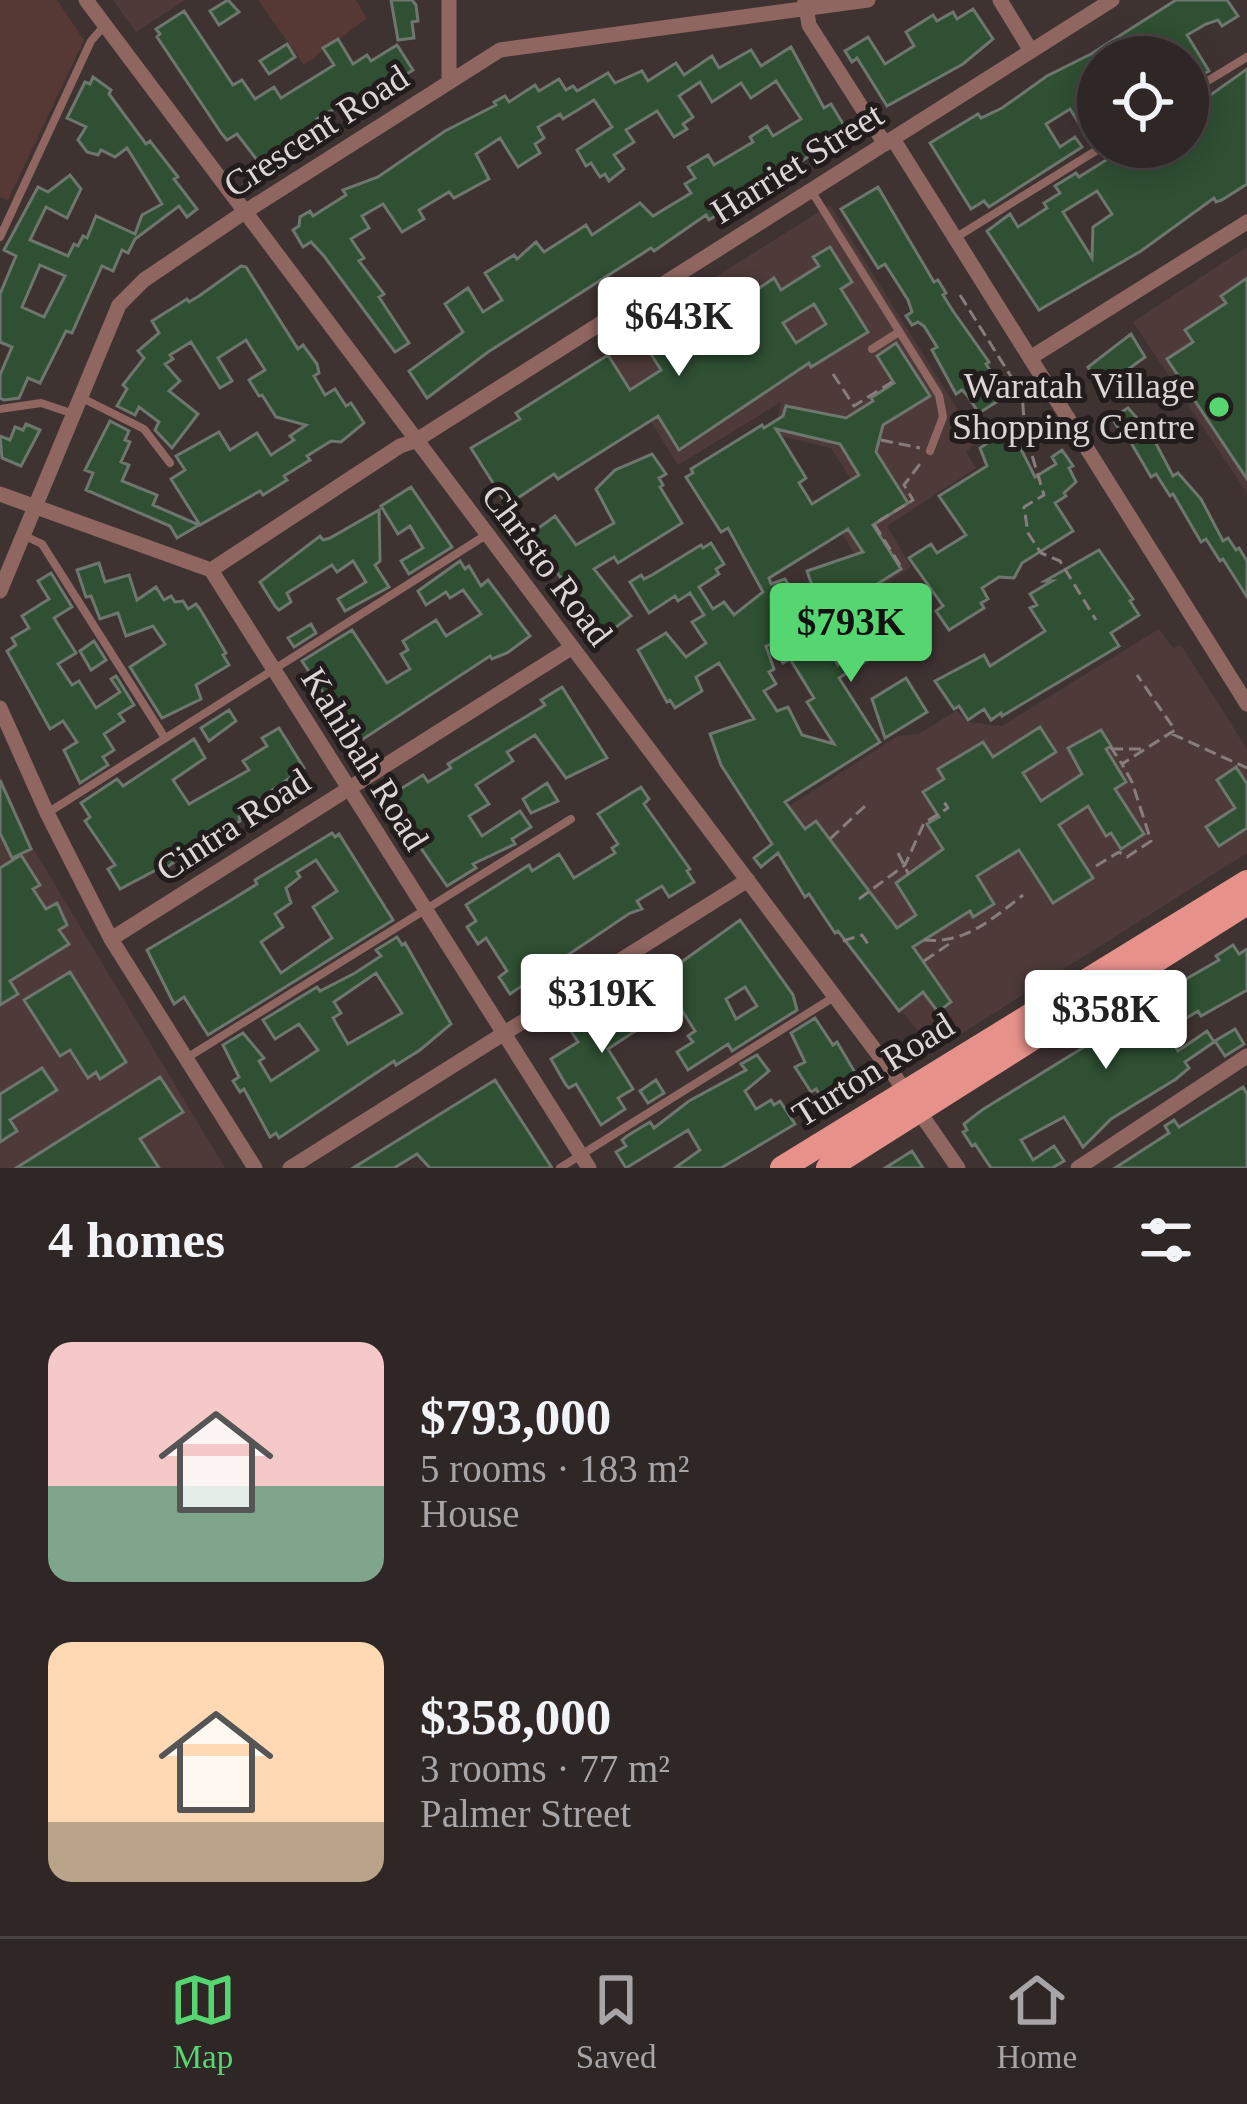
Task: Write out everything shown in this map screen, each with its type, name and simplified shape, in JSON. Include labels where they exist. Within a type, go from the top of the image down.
[{"type":"main road","name":"Turton Road","points":[[828,1168],[913,1101],[1247,882]]},
{"type":"main road","name":"Turton Road","points":[[782,1168],[913,1101],[1247,903]]},
{"type":"street","name":"Christo Road","points":[[86,0],[835,996],[958,1168]]},
{"type":"street","points":[[448,82],[449,0]]},
{"type":"street","name":"Crescent Road","points":[[0,591],[119,304],[144,280],[500,50],[806,4],[868,0]]},
{"type":"street","points":[[1000,0],[1031,51]]},
{"type":"street","name":"Harriet Street","points":[[211,570],[400,446],[415,441],[1112,0]]},
{"type":"street","points":[[806,4],[809,25],[955,238],[1247,704]]},
{"type":"street","points":[[1030,358],[1247,221]]},
{"type":"street","points":[[0,494],[211,570]]},
{"type":"street","name":"Kahibah Road","points":[[211,570],[585,1161]]},
{"type":"street","name":"Cintra Road","points":[[111,939],[571,648]]},
{"type":"street","points":[[0,708],[111,939],[254,1168]]},
{"type":"street","points":[[290,1168],[748,880]]},
{"type":"street","points":[[1078,1168],[1247,1056]]},
{"type":"lane","points":[[0,237],[91,41],[104,26]]},
{"type":"lane","points":[[1209,80],[1247,57]]},
{"type":"lane","points":[[955,238],[1077,162]]},
{"type":"lane","points":[[811,190],[940,395],[943,417],[930,451]]},
{"type":"lane","points":[[872,349],[899,332]]},
{"type":"lane","points":[[0,409],[41,403],[77,406],[144,429],[170,464]]},
{"type":"lane","points":[[47,813],[486,535]]},
{"type":"lane","points":[[24,536],[43,544],[165,738]]},
{"type":"lane","points":[[185,1059],[571,819]]},
{"type":"lane","points":[[560,1168],[585,1161],[835,996]]},
{"type":"path","points":[[960,295],[1022,394],[1025,432],[1044,494],[1024,507],[1028,533],[1041,553],[1060,561],[1096,620]]},
{"type":"path","points":[[833,374],[854,406],[892,382]]},
{"type":"path","points":[[881,440],[930,451],[904,484],[913,500],[874,524],[900,565]]},
{"type":"path","points":[[1121,764],[1175,730],[1136,675]]},
{"type":"path","points":[[1171,733],[1247,768]]},
{"type":"path","points":[[1096,866],[1119,852],[1127,856],[1151,841],[1132,782],[1111,748],[1146,749]]},
{"type":"path","points":[[859,899],[902,867],[923,819],[948,808],[944,802]]},
{"type":"path","points":[[830,839],[866,805]]},
{"type":"path","points":[[898,853],[909,875]]},
{"type":"path","points":[[924,961],[992,920],[1023,895]]},
{"type":"path","points":[[843,941],[862,935],[868,944]]},
{"type":"path","points":[[924,940],[951,943]]},
{"type":"shaded area","points":[[0,0],[57,0],[84,40],[8,200],[0,197]]},
{"type":"shaded area","points":[[113,0],[185,0],[136,32]]},
{"type":"shaded area","points":[[258,0],[356,0],[367,18],[304,65]]},
{"type":"shaded area","points":[[830,205],[977,441],[966,452],[976,468],[887,526],[911,567],[876,589],[842,533],[872,513],[831,448],[780,436],[776,428],[781,402],[678,465],[604,347]]},
{"type":"shaded area","name":"Waratah Village Shopping Centre","points":[[1247,247],[1247,493],[1133,322]]},
{"type":"shaded area","points":[[1159,629],[1173,648],[1181,645],[1247,749],[1247,853],[934,1051],[835,933],[810,895],[805,897],[758,826],[898,736],[919,734],[957,710],[967,722],[1002,726]]},
{"type":"shaded area","points":[[0,775],[33,848],[225,1168],[0,1168]]},
{"type":"building","points":[[228,0],[239,12],[219,25],[210,11]]},
{"type":"building","points":[[391,0],[412,0],[416,5],[414,38],[398,40]]},
{"type":"building","points":[[1176,0],[1227,0],[1238,16],[1222,26],[1218,20],[1206,24],[1188,36],[1119,36]]},
{"type":"building","points":[[973,9],[993,39],[963,64],[887,106],[857,58],[852,62],[845,51],[868,37],[885,64],[914,46],[906,32],[933,15],[937,21],[953,12],[957,19]]},
{"type":"building","points":[[184,11],[233,85],[242,80],[255,99],[274,87],[281,98],[334,65],[323,48],[338,39],[353,64],[367,55],[371,61],[397,45],[413,70],[341,114],[337,107],[317,119],[320,125],[307,134],[310,139],[264,169],[237,134],[227,140],[222,134],[157,37],[156,29]]},
{"type":"building","points":[[287,44],[295,57],[269,74],[260,61]]},
{"type":"building","points":[[791,47],[824,108],[831,104],[845,127],[837,133],[839,137],[709,220],[706,215],[654,251],[651,248],[488,352],[427,398],[409,371],[463,332],[445,304],[468,288],[483,312],[502,300],[485,273],[514,255],[517,259],[536,242],[544,252],[586,225],[592,235],[640,203],[653,216],[691,193],[685,184],[695,178],[688,167],[708,155],[714,165],[753,142],[750,137],[767,126],[773,136],[801,119],[776,81],[751,98],[741,83],[712,102],[700,82],[679,96],[693,117],[683,124],[687,129],[674,137],[657,111],[626,130],[634,142],[614,155],[624,169],[609,181],[591,163],[586,166],[577,150],[612,127],[594,100],[563,119],[560,114],[538,127],[544,138],[535,144],[540,153],[518,167],[500,138],[476,154],[489,179],[454,198],[449,192],[419,210],[424,219],[402,232],[383,204],[362,216],[369,228],[351,239],[364,258],[359,261],[384,294],[379,297],[409,343],[395,352],[324,256],[311,242],[303,247],[293,230],[300,217],[310,211],[313,216],[346,195],[343,190],[378,177],[505,96],[509,102],[535,85],[539,91],[559,79],[566,90],[573,86],[577,91],[608,73],[615,83],[642,71],[648,81],[676,63],[684,75],[712,56],[719,68],[751,50],[761,66]]},
{"type":"building","points":[[1077,61],[1077,120],[1070,109],[1046,124],[1060,147],[1075,137],[1077,150],[989,207],[984,201],[971,209],[930,143],[978,114],[981,118],[1002,108]]},
{"type":"building","points":[[1247,69],[1247,184],[1222,200],[1214,198],[1141,251],[1039,310],[987,231],[1010,214],[1018,227],[1047,208],[1044,203],[1060,193],[1055,186],[1076,173],[1079,177],[1093,168],[1209,168],[1209,96]],"holes":[[[1097,191],[1112,214],[1093,227],[1092,258],[1063,212]]]},
{"type":"building","points":[[93,77],[111,90],[109,94],[178,177],[174,179],[197,209],[187,217],[179,206],[135,239],[128,253],[122,250],[113,271],[102,266],[72,333],[66,331],[40,383],[28,378],[19,398],[4,400],[0,398],[0,375],[12,347],[0,342],[0,294],[16,256],[4,250],[38,187],[48,192],[70,175],[81,189],[67,218],[46,207],[30,240],[68,256],[74,244],[87,238],[96,216],[135,234],[142,215],[162,204],[127,148],[115,157],[101,150],[98,155],[87,152],[78,140],[86,127],[67,118],[85,82],[90,84]],"holes":[[[40,265],[65,276],[44,317],[22,307]]]},
{"type":"building","points":[[878,187],[1006,396],[979,413],[962,390],[956,394],[924,326],[912,325],[906,316],[912,312],[908,300],[885,264],[878,268],[841,209]]},
{"type":"building","points":[[830,247],[852,282],[841,289],[868,332],[811,367],[809,363],[679,450],[658,416],[507,505],[471,448],[520,419],[516,413],[608,355],[630,390],[661,370],[646,346],[670,331],[665,322],[688,308],[701,328],[774,278],[781,290],[819,266],[813,257]],"holes":[[[814,304],[826,324],[796,343],[783,323]]]},
{"type":"building","points":[[241,266],[298,349],[303,345],[317,364],[319,373],[314,376],[325,395],[335,389],[364,423],[341,442],[331,441],[307,456],[310,460],[263,495],[260,491],[200,525],[171,479],[185,470],[176,456],[219,432],[230,450],[257,433],[271,455],[306,425],[276,417],[259,396],[249,380],[265,370],[246,340],[218,358],[232,381],[220,388],[191,342],[170,355],[173,359],[165,364],[180,381],[169,391],[198,414],[172,448],[155,430],[159,422],[139,407],[135,415],[117,406],[127,389],[123,385],[144,358],[138,351],[159,333],[152,321]]},
{"type":"building","points":[[1247,278],[1247,479],[1167,359],[1193,342],[1185,330],[1226,303],[1221,296]]},
{"type":"building","points":[[1131,334],[1145,357],[1112,381],[1110,377],[1099,384],[1088,367]]},
{"type":"building","points":[[896,343],[930,396],[883,425],[876,452],[908,503],[873,525],[901,569],[866,591],[892,645],[839,678],[880,742],[785,802],[805,829],[816,821],[897,928],[916,915],[896,883],[943,849],[927,824],[939,817],[923,792],[944,779],[938,769],[983,742],[993,757],[1040,727],[1056,752],[1023,773],[1041,801],[1082,774],[1068,748],[1101,730],[1111,746],[1106,749],[1126,782],[1115,789],[1144,834],[1121,849],[1111,833],[1106,836],[1088,806],[1059,825],[1093,878],[1053,903],[1019,850],[977,876],[994,904],[973,917],[970,911],[913,947],[951,1002],[938,1012],[923,992],[899,1011],[809,894],[805,897],[778,853],[761,867],[754,858],[772,844],[721,765],[710,734],[754,719],[719,663],[696,677],[702,691],[675,708],[667,702],[638,650],[666,633],[686,657],[706,643],[692,622],[704,615],[690,593],[678,601],[675,596],[649,613],[630,582],[711,543],[724,564],[716,569],[719,574],[699,587],[713,609],[724,602],[734,615],[763,592],[728,528],[721,532],[686,477],[693,473],[691,469],[783,416],[786,406],[846,418],[873,401],[894,383],[877,356]],"holes":[[[776,429],[840,444],[859,475],[812,504],[799,483],[806,478]],[[848,529],[863,552],[807,571],[821,611],[829,607],[859,652],[838,665],[785,579],[771,584],[769,578]],[[771,644],[783,663],[790,659],[814,698],[807,702],[834,744],[802,735],[788,707],[777,711],[764,691],[776,684],[769,672],[774,669],[766,646]]]},
{"type":"building","points":[[1128,408],[1151,434],[1173,476],[1178,473],[1201,499],[1223,541],[1228,538],[1239,548],[1247,561],[1247,597],[1223,559],[1206,539],[1201,542],[1173,494],[1156,474],[1151,477],[1123,429],[1120,431],[1112,418]]},
{"type":"building","points":[[110,421],[129,431],[125,440],[130,442],[121,462],[129,465],[122,481],[157,495],[153,505],[199,525],[177,538],[170,526],[86,490],[93,473],[85,470]]},
{"type":"building","points":[[26,424],[40,430],[21,466],[2,458],[0,436],[10,440],[15,427],[23,430]]},
{"type":"building","points":[[1006,431],[1011,440],[1015,437],[1035,477],[1056,464],[1052,457],[1062,450],[1073,466],[1069,468],[1076,482],[1055,503],[1073,531],[1022,563],[1014,578],[999,577],[982,588],[988,599],[981,603],[984,608],[949,630],[936,611],[943,606],[909,558],[931,544],[937,553],[966,535],[939,496],[987,466],[980,448]]},
{"type":"building","points":[[652,454],[666,474],[659,478],[660,487],[682,523],[618,563],[614,557],[594,569],[631,616],[604,636],[529,535],[555,516],[576,545],[614,523],[596,489],[615,470]]},
{"type":"building","points":[[411,487],[452,547],[409,574],[401,561],[423,548],[410,526],[398,534],[381,506]]},
{"type":"building","points":[[379,510],[380,561],[375,565],[389,587],[345,611],[338,599],[366,582],[353,561],[337,572],[332,565],[287,593],[291,602],[279,610],[275,606],[260,582],[320,536],[330,538]]},
{"type":"building","points":[[1099,550],[1139,615],[1111,633],[1119,646],[1002,716],[991,720],[984,709],[968,720],[959,706],[954,709],[935,681],[984,655],[990,666],[1045,631],[1030,608],[1037,605],[1030,594]]},
{"type":"building","points":[[460,561],[465,569],[469,566],[481,586],[488,580],[530,636],[507,653],[490,656],[357,743],[302,661],[352,630],[387,683],[410,669],[401,654],[408,650],[403,641],[436,620],[446,636],[481,614],[463,590],[450,598],[446,592],[426,605],[418,591]]},
{"type":"building","points":[[99,563],[105,582],[129,575],[137,600],[156,587],[164,600],[171,596],[188,609],[196,604],[200,609],[229,665],[196,685],[201,699],[162,718],[130,667],[165,644],[153,626],[126,636],[118,613],[100,619],[77,570]]},
{"type":"building","points":[[51,573],[72,607],[54,618],[76,653],[58,664],[72,685],[79,681],[96,708],[120,692],[111,679],[116,676],[134,705],[119,714],[124,721],[104,734],[114,750],[103,757],[108,765],[80,783],[64,750],[77,742],[63,721],[50,729],[7,651],[16,645],[12,638],[29,628],[22,616],[49,599],[38,581]]},
{"type":"building","points":[[311,624],[316,633],[294,647],[288,638]]},
{"type":"building","points":[[94,641],[106,660],[91,670],[80,651]]},
{"type":"building","points":[[906,678],[927,712],[885,738],[872,699]]},
{"type":"building","points":[[562,687],[607,758],[566,778],[535,735],[507,752],[513,761],[476,785],[489,804],[469,816],[482,836],[520,811],[531,827],[512,839],[515,844],[473,864],[476,868],[447,886],[391,795],[423,775],[428,782],[451,768],[448,764],[545,705],[541,700]]},
{"type":"building","points":[[229,710],[236,721],[209,741],[201,728]]},
{"type":"building","points":[[279,728],[304,768],[261,798],[240,821],[172,860],[160,872],[120,889],[108,869],[115,865],[85,821],[90,817],[81,803],[117,779],[123,786],[194,739],[205,758],[173,780],[189,804],[249,770],[243,761],[267,746],[262,738]]},
{"type":"building","points":[[1236,767],[1247,784],[1247,828],[1219,846],[1206,827],[1235,808],[1217,780]]},
{"type":"building","points":[[0,780],[31,849],[12,858],[0,833]]},
{"type":"building","points":[[547,783],[558,801],[531,813],[523,799]]},
{"type":"building","points":[[641,787],[649,799],[644,804],[690,869],[694,882],[669,897],[662,886],[637,901],[642,909],[510,994],[499,977],[507,971],[486,938],[478,944],[467,927],[476,921],[466,905],[529,865],[532,871],[559,854],[574,878],[615,853],[612,848],[618,844],[598,814]]},
{"type":"building","points":[[332,833],[339,834],[393,920],[208,1035],[184,997],[174,1004],[147,950],[257,884],[255,880]],"holes":[[[316,860],[337,891],[313,907],[332,938],[281,973],[261,942],[283,927],[275,914],[291,903],[286,888],[300,877],[297,872]]]},
{"type":"building","points":[[21,855],[40,885],[33,889],[46,909],[57,903],[67,925],[59,930],[69,944],[10,981],[18,994],[0,1005],[0,868]]},
{"type":"building","points":[[740,920],[793,995],[797,1010],[732,1051],[728,1044],[688,1070],[677,1052],[693,1042],[688,1036],[695,1031],[678,1004],[669,1010],[646,977],[677,958],[680,963]],"holes":[[[745,987],[757,1006],[736,1019],[726,999]]]},
{"type":"building","points":[[397,937],[405,943],[451,1024],[396,1065],[394,1061],[279,1138],[276,1133],[270,1137],[244,1089],[240,1092],[233,1081],[239,1077],[223,1045],[243,1033],[264,1058],[259,1061],[271,1081],[318,1050],[299,1024],[275,1039],[263,1020],[317,987],[320,991],[355,973],[381,956],[376,950]],"holes":[[[376,973],[402,1013],[348,1044],[333,1018],[341,1013],[334,1002]]]},
{"type":"building","points":[[1233,945],[1239,954],[1247,949],[1247,990],[1165,1031],[1178,1051],[1207,1031],[1214,1042],[1185,1062],[1189,1068],[1176,1079],[1111,1119],[1083,1147],[1064,1117],[1021,1140],[1033,1160],[1054,1146],[1064,1161],[1052,1168],[991,1168],[972,1146],[963,1132],[967,1130],[964,1124],[982,1110],[1089,1044],[1087,1040],[1121,1018],[1142,1007],[1151,1022],[1170,1010],[1160,994],[1219,960],[1216,956]]},
{"type":"building","points":[[70,972],[126,1062],[100,1079],[96,1072],[88,1078],[70,1050],[60,1056],[24,1000]]},
{"type":"building","points":[[633,989],[652,1020],[608,1049],[633,1089],[618,1098],[625,1109],[601,1125],[576,1084],[566,1085],[551,1059],[578,1042],[571,1031]]},
{"type":"building","points":[[815,1018],[833,1045],[837,1042],[860,1081],[825,1103],[816,1089],[811,1092],[795,1067],[805,1062],[791,1033]]},
{"type":"building","points":[[1235,1029],[1244,1044],[1225,1056],[1215,1041]]},
{"type":"building","points":[[757,1055],[769,1071],[745,1091],[756,1109],[771,1100],[774,1105],[780,1101],[795,1124],[721,1168],[675,1168],[700,1150],[688,1130],[626,1168],[616,1152],[626,1146],[622,1140],[650,1122],[654,1128],[689,1101],[746,1070],[741,1064]]},
{"type":"building","points":[[42,1068],[57,1090],[10,1120],[17,1131],[0,1142],[0,1094]]},
{"type":"building","points":[[160,1077],[183,1112],[140,1139],[159,1168],[16,1168]]},
{"type":"building","points":[[495,1080],[552,1168],[430,1168],[417,1154],[394,1168],[353,1168]]},
{"type":"building","points":[[656,1080],[664,1093],[648,1103],[640,1091]]},
{"type":"building","points":[[1243,1087],[1247,1094],[1247,1168],[1115,1168],[1169,1133],[1165,1126],[1174,1120],[1179,1127]]},
{"type":"building","points":[[912,1151],[923,1168],[885,1168]]},
{"type":"place","name":"Waratah Village Shopping Centre","points":[[1219,407]]}]
